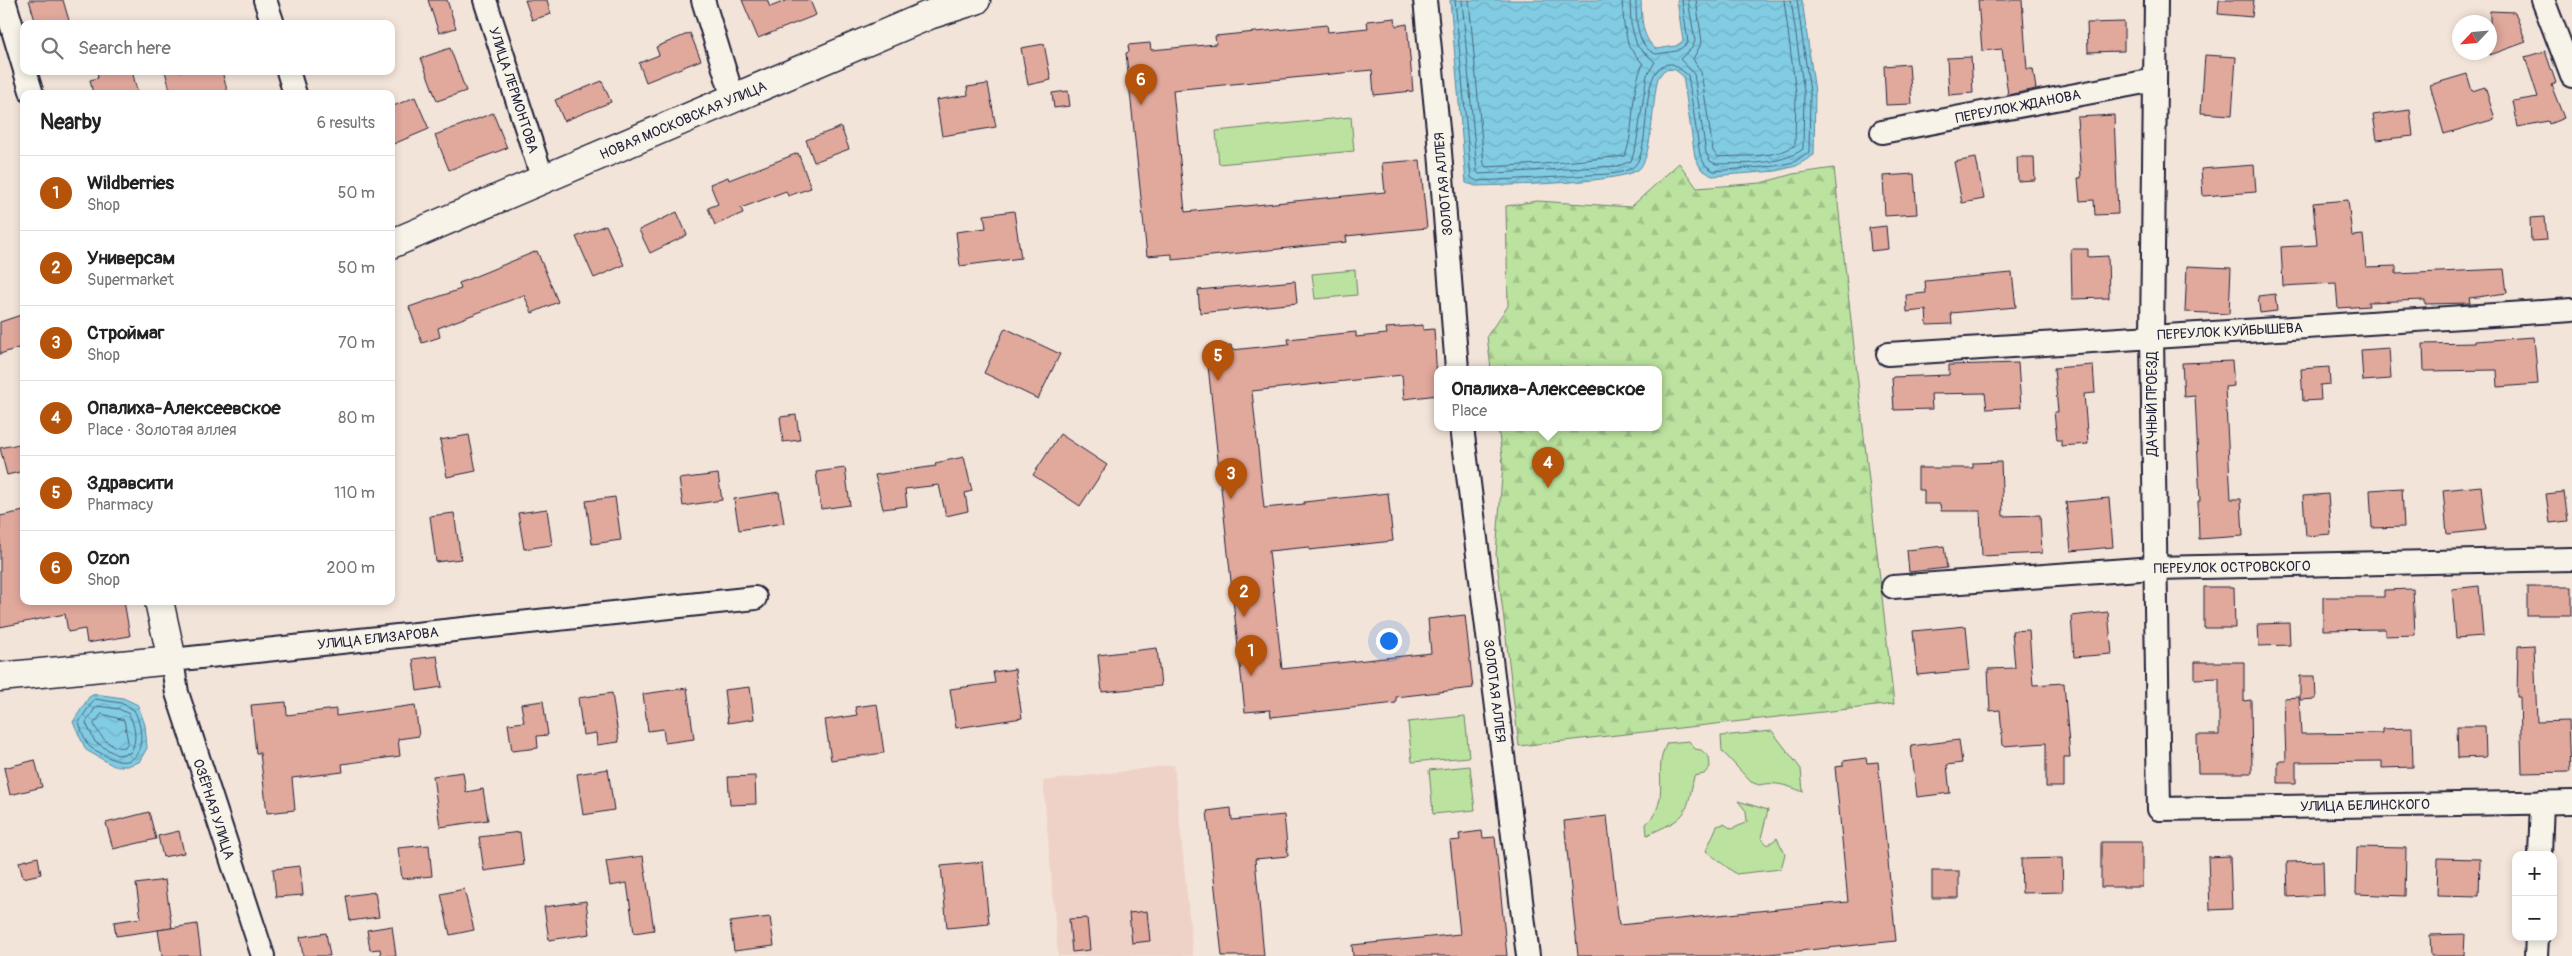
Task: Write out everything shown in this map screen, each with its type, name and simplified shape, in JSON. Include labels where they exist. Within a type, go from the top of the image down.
[{"type":"street","points":[[4,0],[20,54]]},
{"type":"street","points":[[265,0],[271,20]]},
{"type":"street","name":"УЛИЦА ЛЕРМОНТОВА","points":[[485,0],[543,180]]},
{"type":"street","points":[[703,0],[734,98]]},
{"type":"street","name":"НОВАЯ МОСКОВСКАЯ УЛИЦА","points":[[395,242],[734,98],[926,8],[976,0]]},
{"type":"street","name":"ЗОЛОТАЯ АЛЛЕЯ","points":[[1425,0],[1439,138],[1457,366]]},
{"type":"street","name":"ДАЧНЫЙ ПРОЕЗД","points":[[2156,0],[2152,336],[2159,809]]},
{"type":"street","points":[[2544,0],[2572,76]]},
{"type":"street","points":[[26,75],[31,90]]},
{"type":"street","points":[[289,75],[295,90]]},
{"type":"street","name":"ПЕРЕУЛОК ЖДАНОВА","points":[[1882,132],[2155,80]]},
{"type":"street","name":"ПЕРЕУЛОК КУЙБЫШЕВА","points":[[1888,354],[2572,310]]},
{"type":"street","name":"ЗОЛОТАЯ АЛЛЕЯ","points":[[1462,431],[1528,956]]},
{"type":"street","name":"ПЕРЕУЛОК ОСТРОВСКОГО","points":[[1893,587],[2154,568],[2572,559]]},
{"type":"street","name":"УЛИЦА ЕЛИЗАРОВА","points":[[0,677],[755,598]]},
{"type":"street","points":[[160,605],[172,660]]},
{"type":"street","name":"ОЗЁРНАЯ УЛИЦА","points":[[172,660],[177,693],[263,956]]},
{"type":"street","points":[[2540,851],[2542,802]]},
{"type":"street","name":"УЛИЦА БЕЛИНСКОГО","points":[[2159,809],[2572,802]]},
{"type":"street","points":[[2536,956],[2537,941]]},
{"type":"shaded area","points":[[1174,765],[1193,956],[1058,956],[1043,781]]},
{"type":"green space","points":[[1351,117],[1354,151],[1219,164],[1216,131]]},
{"type":"green space","points":[[1679,163],[1697,188],[1761,183],[1793,174],[1834,168],[1894,704],[1519,746],[1496,554],[1503,464],[1499,431],[1662,431],[1662,366],[1491,366],[1487,336],[1508,306],[1506,206],[1537,201],[1631,207]]},
{"type":"green space","points":[[1355,270],[1357,295],[1315,299],[1312,274]]},
{"type":"green space","points":[[1465,716],[1469,757],[1412,762],[1408,722]]},
{"type":"green space","points":[[1772,731],[1801,769],[1803,792],[1782,785],[1759,785],[1751,782],[1722,751],[1721,736]]},
{"type":"green space","points":[[1689,741],[1695,749],[1701,750],[1709,757],[1710,767],[1704,774],[1694,776],[1689,800],[1682,814],[1670,824],[1647,835],[1646,824],[1658,805],[1661,764],[1667,743]]},
{"type":"green space","points":[[1470,766],[1475,810],[1433,814],[1429,770]]},
{"type":"green space","points":[[1738,801],[1768,810],[1761,838],[1768,845],[1777,838],[1785,854],[1781,869],[1736,874],[1706,851],[1717,826],[1724,824],[1732,829],[1747,822],[1746,811]]},
{"type":"water","points":[[1450,0],[1641,0],[1645,33],[1647,39],[1656,49],[1676,46],[1683,41],[1677,0],[1802,0],[1815,92],[1814,155],[1796,166],[1776,171],[1712,176],[1701,169],[1695,157],[1683,76],[1674,69],[1664,70],[1658,78],[1648,149],[1641,167],[1632,173],[1591,180],[1537,184],[1476,186],[1466,183]]},
{"type":"water","points":[[95,694],[123,698],[138,705],[145,725],[147,748],[139,762],[127,766],[114,766],[86,750],[73,722],[89,697]]},
{"type":"building","points":[[29,0],[63,0],[69,20],[35,20]]},
{"type":"building","points":[[428,0],[447,0],[456,28],[439,33]]},
{"type":"building","points":[[525,0],[547,0],[551,14],[532,20]]},
{"type":"building","points":[[742,0],[767,0],[770,7],[788,0],[810,0],[816,15],[758,38]]},
{"type":"building","points":[[1978,0],[2022,0],[2027,69],[2033,69],[2036,89],[2008,95],[2002,49],[1982,51]]},
{"type":"building","points":[[2219,0],[2254,0],[2252,17],[2218,14]]},
{"type":"building","points":[[2490,11],[2515,12],[2526,42],[2497,52],[2497,15],[2490,15]]},
{"type":"building","points":[[1395,18],[1396,26],[1407,24],[1413,91],[1374,95],[1372,70],[1173,90],[1185,212],[1385,192],[1382,163],[1420,160],[1427,228],[1346,236],[1347,242],[1172,260],[1172,254],[1147,256],[1126,53],[1129,52],[1128,45],[1150,43],[1151,50],[1216,44],[1215,36],[1327,25],[1328,32],[1368,28],[1367,21]]},
{"type":"building","points":[[2124,22],[2124,51],[2088,52],[2087,23]]},
{"type":"building","points":[[690,33],[701,60],[646,82],[639,63],[659,55],[656,47]]},
{"type":"building","points":[[1044,44],[1051,80],[1028,85],[1021,48]]},
{"type":"building","points":[[450,48],[466,91],[437,101],[421,58]]},
{"type":"building","points":[[2545,51],[2556,83],[2551,85],[2564,118],[2549,124],[2548,121],[2518,127],[2513,101],[2538,97],[2525,57]]},
{"type":"building","points":[[2205,55],[2236,57],[2232,115],[2201,113]]},
{"type":"building","points":[[1971,57],[1973,93],[1949,95],[1947,58]]},
{"type":"building","points":[[1909,64],[1912,104],[1886,105],[1884,66]]},
{"type":"building","points":[[2467,74],[2472,91],[2485,87],[2495,119],[2444,134],[2430,85]]},
{"type":"building","points":[[98,75],[133,75],[137,90],[92,90],[90,80],[98,78]]},
{"type":"building","points":[[166,75],[223,75],[227,90],[170,90]]},
{"type":"building","points":[[602,81],[611,102],[564,121],[555,100]]},
{"type":"building","points":[[988,84],[996,127],[942,136],[936,100],[968,95],[967,87]]},
{"type":"building","points":[[1068,91],[1070,106],[1054,108],[1052,93]]},
{"type":"building","points":[[415,97],[429,129],[395,143],[395,105]]},
{"type":"building","points":[[2410,110],[2413,136],[2377,140],[2373,115]]},
{"type":"building","points":[[493,113],[507,148],[449,170],[435,135]]},
{"type":"building","points":[[2114,115],[2118,214],[2095,215],[2094,200],[2080,201],[2078,178],[2081,178],[2077,117]]},
{"type":"building","points":[[841,127],[849,149],[814,162],[806,140]]},
{"type":"building","points":[[798,153],[811,188],[788,196],[786,191],[741,208],[743,213],[715,225],[708,208],[718,204],[710,184],[728,177],[729,180]]},
{"type":"building","points":[[2017,157],[2034,157],[2035,180],[2018,181]]},
{"type":"building","points":[[1976,158],[1984,199],[1962,203],[1954,162]]},
{"type":"building","points":[[2254,165],[2256,192],[2203,196],[2201,169]]},
{"type":"building","points":[[1914,174],[1917,214],[1885,216],[1883,176]]},
{"type":"building","points":[[2348,200],[2352,236],[2363,235],[2366,267],[2396,266],[2396,274],[2504,269],[2507,293],[2469,298],[2470,303],[2425,304],[2425,300],[2368,302],[2369,306],[2338,308],[2336,283],[2283,286],[2281,247],[2317,245],[2313,203]]},
{"type":"building","points":[[1014,211],[1021,258],[960,266],[956,232],[986,228],[984,215]]},
{"type":"building","points":[[677,212],[687,235],[650,253],[639,230]]},
{"type":"building","points":[[2545,217],[2547,240],[2531,241],[2530,218]]},
{"type":"building","points":[[606,225],[624,265],[594,278],[576,237]]},
{"type":"building","points":[[1886,226],[1888,249],[1871,251],[1869,228]]},
{"type":"building","points":[[2071,249],[2088,249],[2088,257],[2108,256],[2109,298],[2072,299]]},
{"type":"building","points":[[537,251],[558,302],[532,313],[524,295],[438,328],[440,337],[422,343],[409,307],[461,289],[459,283]]},
{"type":"building","points":[[2187,266],[2231,268],[2229,314],[2185,312]]},
{"type":"building","points":[[2012,273],[2016,307],[1951,313],[1952,324],[1927,325],[1926,310],[1907,312],[1906,295],[1926,293],[1925,281]]},
{"type":"building","points":[[1295,281],[1297,303],[1200,313],[1198,290]]},
{"type":"building","points":[[2275,294],[2277,311],[2260,313],[2258,296]]},
{"type":"building","points":[[20,315],[20,347],[0,354],[0,322]]},
{"type":"building","points":[[1423,325],[1423,330],[1434,329],[1436,366],[1434,366],[1434,395],[1404,399],[1402,375],[1252,391],[1264,508],[1388,493],[1393,541],[1309,550],[1309,547],[1269,551],[1282,669],[1431,653],[1428,619],[1465,615],[1473,688],[1396,697],[1396,703],[1271,717],[1270,710],[1245,712],[1206,347],[1231,345],[1232,350],[1289,344],[1288,339],[1356,332],[1356,337],[1387,334],[1386,328]]},
{"type":"building","points":[[1005,328],[1060,354],[1038,399],[984,373]]},
{"type":"building","points":[[2534,337],[2538,384],[2498,387],[2497,370],[2424,371],[2423,344],[2475,343],[2475,341]]},
{"type":"building","points":[[2389,348],[2391,379],[2363,381],[2361,350]]},
{"type":"building","points":[[2232,361],[2234,386],[2225,387],[2231,499],[2241,499],[2243,536],[2199,539],[2198,501],[2200,501],[2195,396],[2184,397],[2182,363]]},
{"type":"building","points":[[2018,363],[2021,407],[1987,409],[1985,393],[1931,394],[1932,409],[1894,410],[1892,377],[1949,375],[1949,365]]},
{"type":"building","points":[[2093,365],[2095,393],[2084,394],[2088,444],[2061,446],[2061,440],[2057,440],[2054,412],[2058,412],[2054,368]]},
{"type":"building","points":[[2329,367],[2330,384],[2320,385],[2321,400],[2303,401],[2301,369]]},
{"type":"building","points":[[796,415],[800,440],[783,442],[780,417]]},
{"type":"building","points":[[1060,434],[1107,465],[1080,506],[1033,475]]},
{"type":"building","points":[[469,435],[476,471],[447,477],[440,440]]},
{"type":"building","points":[[20,444],[20,472],[7,475],[0,448]]},
{"type":"building","points":[[964,457],[972,491],[965,493],[968,511],[946,516],[939,485],[905,489],[907,506],[883,509],[875,475],[936,466],[935,463]]},
{"type":"building","points":[[2001,462],[2003,516],[2040,515],[2042,553],[1982,556],[1980,511],[1941,511],[1940,504],[1924,504],[1924,490],[1918,490],[1918,468],[1973,468],[1973,463]]},
{"type":"building","points":[[845,468],[850,505],[821,509],[816,472]]},
{"type":"building","points":[[718,474],[722,500],[683,506],[679,479]]},
{"type":"building","points":[[2481,486],[2486,530],[2447,534],[2443,490]]},
{"type":"building","points":[[2402,488],[2404,527],[2372,528],[2370,490]]},
{"type":"building","points":[[779,492],[784,523],[739,530],[734,499]]},
{"type":"building","points":[[2564,492],[2568,521],[2550,523],[2546,494]]},
{"type":"building","points":[[2328,494],[2331,534],[2306,536],[2303,496]]},
{"type":"building","points":[[615,497],[621,540],[592,544],[586,501]]},
{"type":"building","points":[[2109,498],[2113,547],[2071,551],[2066,502]]},
{"type":"building","points":[[547,509],[552,545],[524,549],[518,513]]},
{"type":"building","points":[[20,512],[20,605],[125,605],[130,636],[87,643],[85,629],[68,632],[65,614],[0,627],[0,516]]},
{"type":"building","points":[[454,513],[461,559],[436,562],[430,516]]},
{"type":"building","points":[[1944,546],[1947,568],[1909,572],[1907,550]]},
{"type":"building","points":[[2479,586],[2483,636],[2456,638],[2452,589]]},
{"type":"building","points":[[2204,587],[2234,587],[2235,628],[2204,628]]},
{"type":"building","points":[[2527,587],[2572,587],[2572,615],[2527,615]]},
{"type":"building","points":[[2413,589],[2415,635],[2385,636],[2385,629],[2323,630],[2323,597],[2384,597],[2384,590]]},
{"type":"building","points":[[2108,612],[2112,654],[2074,657],[2071,616]]},
{"type":"building","points":[[2289,623],[2290,645],[2259,646],[2258,624]]},
{"type":"building","points":[[1966,626],[1970,670],[1917,675],[1913,631]]},
{"type":"building","points":[[2029,630],[2033,685],[2064,683],[2070,757],[2064,757],[2064,787],[2046,787],[2046,743],[2003,746],[2000,710],[1990,711],[1988,669],[2015,668],[2012,631]]},
{"type":"building","points":[[2534,645],[2537,722],[2568,721],[2570,772],[2522,773],[2520,697],[2517,697],[2518,646]]},
{"type":"building","points":[[1157,648],[1161,686],[1102,692],[1098,655]]},
{"type":"building","points":[[437,656],[442,687],[417,691],[413,659]]},
{"type":"building","points":[[2195,662],[2244,662],[2244,701],[2251,700],[2252,773],[2198,773],[2197,735],[2219,735],[2219,678],[2195,679]]},
{"type":"building","points":[[1015,669],[1022,718],[956,728],[950,689],[995,683],[993,672]]},
{"type":"building","points":[[2300,676],[2315,676],[2316,699],[2300,700]]},
{"type":"building","points":[[750,687],[754,719],[728,723],[724,690]]},
{"type":"building","points":[[687,688],[694,739],[665,743],[663,729],[648,731],[643,694]]},
{"type":"building","points":[[612,693],[619,742],[597,745],[596,733],[583,735],[578,698]]},
{"type":"building","points":[[2299,697],[2301,734],[2382,733],[2382,729],[2412,728],[2413,767],[2382,768],[2382,761],[2296,762],[2296,783],[2278,783],[2278,761],[2286,761],[2284,698]]},
{"type":"building","points":[[543,701],[548,735],[537,736],[538,748],[512,751],[508,724],[524,722],[521,704]]},
{"type":"building","points":[[286,702],[287,715],[336,709],[336,716],[415,705],[419,736],[398,739],[400,756],[342,764],[343,772],[292,778],[295,810],[267,813],[260,753],[256,753],[251,705]]},
{"type":"building","points":[[877,704],[884,753],[831,760],[825,720],[857,715],[855,707]]},
{"type":"building","points":[[2457,726],[2485,726],[2486,757],[2458,758]]},
{"type":"building","points":[[1959,740],[1962,763],[1947,765],[1950,793],[1917,797],[1911,746]]},
{"type":"building","points":[[1866,758],[1867,763],[1878,762],[1896,941],[1750,956],[1578,956],[1564,821],[1607,816],[1619,925],[1848,902],[1835,767],[1843,766],[1843,761]]},
{"type":"building","points":[[35,760],[42,787],[10,795],[4,768]]},
{"type":"building","points":[[608,769],[614,810],[583,815],[577,774]]},
{"type":"building","points":[[463,772],[466,792],[483,789],[488,820],[440,827],[433,776]]},
{"type":"building","points":[[755,776],[756,804],[730,805],[728,777]]},
{"type":"building","points":[[1231,808],[1232,820],[1284,815],[1288,856],[1255,859],[1264,956],[1222,956],[1207,811]]},
{"type":"building","points":[[149,812],[156,839],[113,849],[106,823]]},
{"type":"building","points":[[179,831],[184,853],[163,857],[158,836]]},
{"type":"building","points":[[1482,831],[1483,838],[1495,837],[1507,956],[1353,956],[1352,945],[1460,934],[1450,841],[1460,840],[1459,834]]},
{"type":"building","points":[[520,832],[524,865],[484,871],[479,837]]},
{"type":"building","points":[[2101,842],[2142,842],[2142,887],[2101,887]]},
{"type":"building","points":[[429,845],[432,876],[402,879],[398,848]]},
{"type":"building","points":[[2357,847],[2406,848],[2405,896],[2356,894]]},
{"type":"building","points":[[643,856],[654,930],[634,933],[627,883],[610,886],[606,861]]},
{"type":"building","points":[[2230,856],[2232,909],[2210,910],[2208,857]]},
{"type":"building","points":[[38,857],[41,874],[23,878],[19,862]]},
{"type":"building","points":[[2062,858],[2063,892],[2022,893],[2021,859]]},
{"type":"building","points":[[2438,858],[2480,859],[2479,896],[2437,895]]},
{"type":"building","points":[[2323,861],[2324,895],[2288,897],[2287,862]]},
{"type":"building","points":[[983,862],[989,924],[947,928],[941,866]]},
{"type":"building","points":[[300,866],[303,895],[276,897],[273,869]]},
{"type":"building","points":[[1932,871],[1959,871],[1959,898],[1932,898]]},
{"type":"building","points":[[165,880],[172,928],[116,936],[114,922],[141,918],[136,884]]},
{"type":"building","points":[[464,889],[474,930],[450,935],[441,894]]},
{"type":"building","points":[[375,892],[379,917],[350,921],[346,896]]},
{"type":"building","points":[[586,901],[590,934],[549,940],[544,907]]},
{"type":"building","points":[[1147,911],[1150,941],[1132,943],[1129,913]]},
{"type":"building","points":[[770,917],[774,946],[734,951],[730,922]]},
{"type":"building","points":[[1087,918],[1090,950],[1072,952],[1069,919]]},
{"type":"building","points":[[197,924],[201,956],[162,956],[158,930]]},
{"type":"building","points":[[392,926],[396,956],[381,956],[380,949],[370,950],[367,930]]},
{"type":"building","points":[[326,933],[330,956],[303,956],[300,937]]},
{"type":"building","points":[[2465,934],[2464,956],[2431,956],[2430,935]]},
{"type":"place","name":"Ozon","points":[[1141,105]]},
{"type":"place","name":"Здравсити","points":[[1218,381]]},
{"type":"place","name":"Опалиха-Алексеевское","points":[[1548,488]]},
{"type":"place","name":"Строймаг","points":[[1231,499]]},
{"type":"place","name":"Универсам","points":[[1244,617]]},
{"type":"place","name":"Wildberries","points":[[1251,676]]}]
